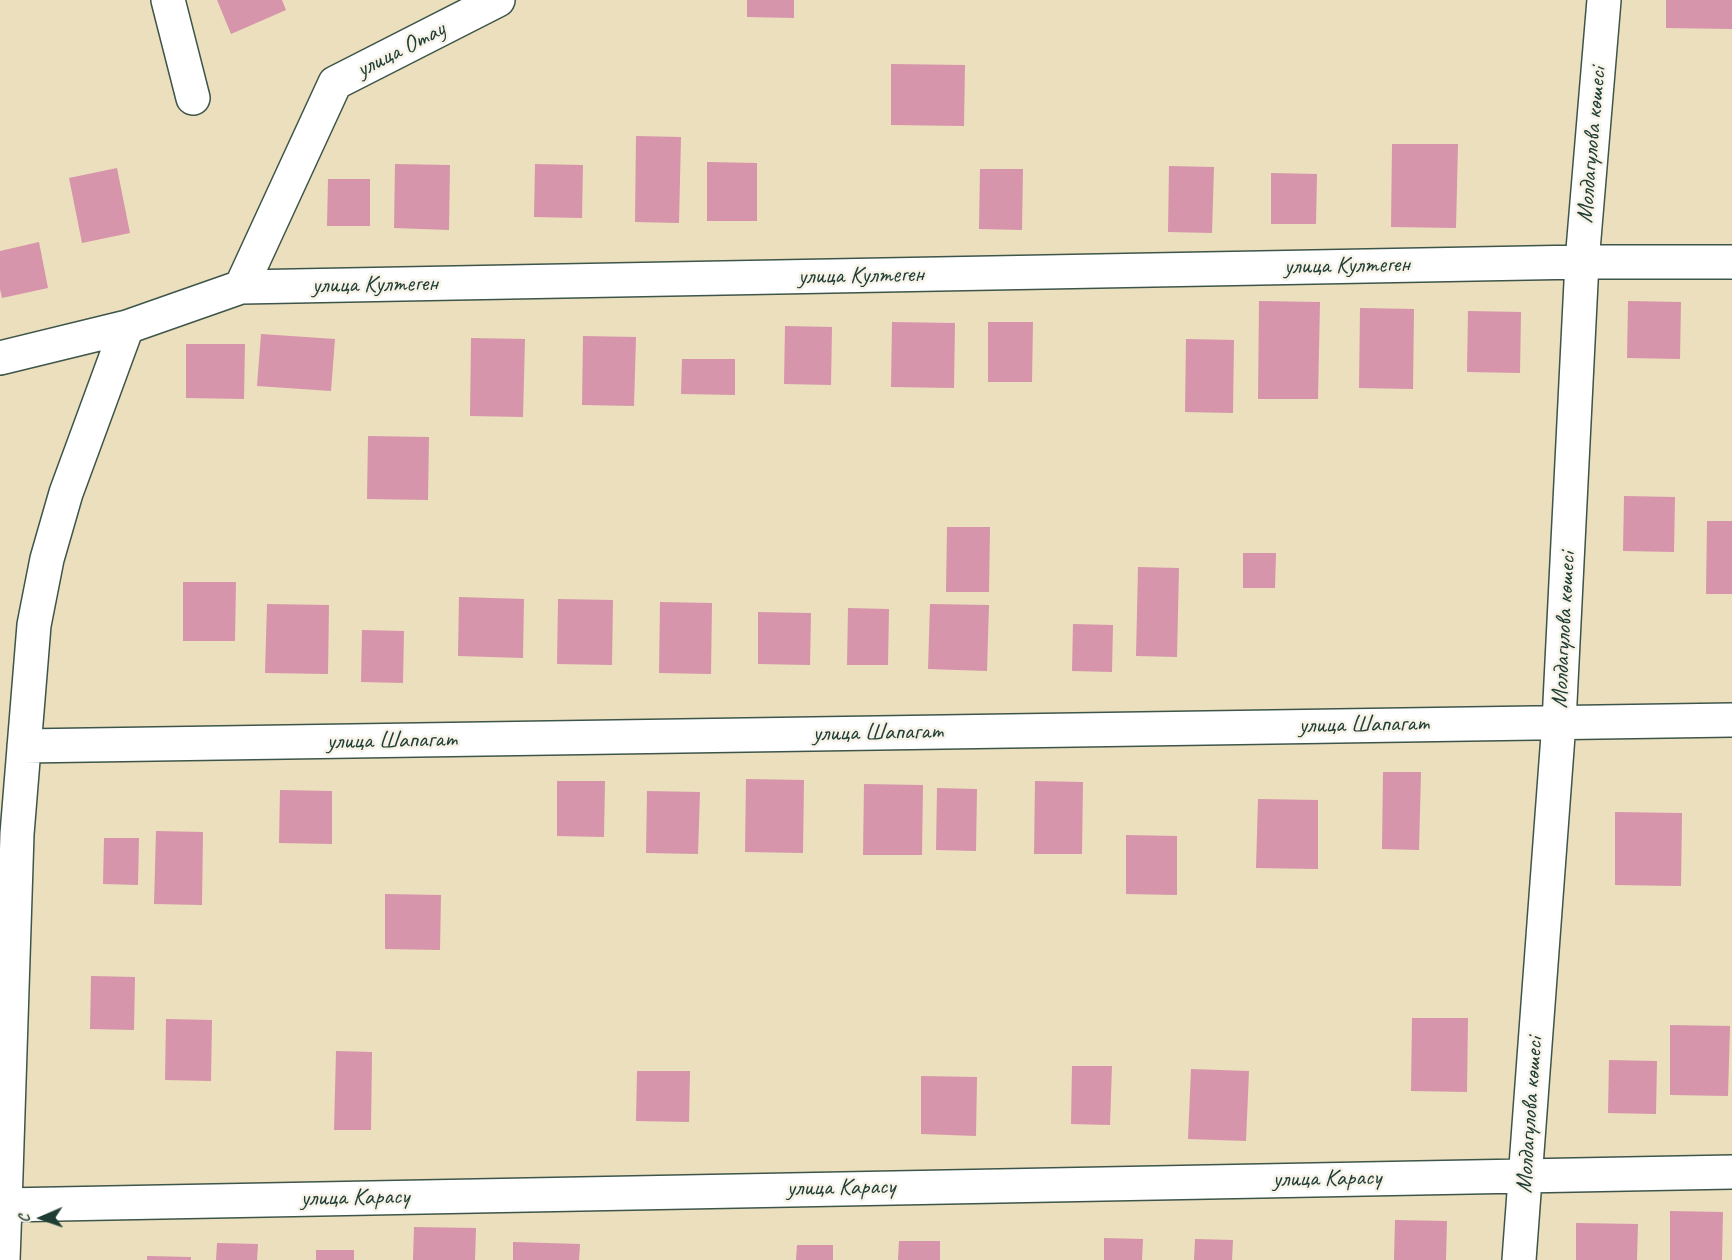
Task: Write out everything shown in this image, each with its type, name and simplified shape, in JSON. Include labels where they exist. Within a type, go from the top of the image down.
[{"type":"street","points":[[168,0],[193,98]]},
{"type":"street","name":"улица Отау","points":[[241,287],[335,83],[498,0]]},
{"type":"street","name":"Молдагулова көшесі","points":[[1519,1260],[1559,722],[1582,262],[1604,0]]},
{"type":"street","name":"улица Култеген","points":[[0,358],[127,327],[241,287],[1582,262],[1732,262]]},
{"type":"street","points":[[3,1260],[8,836],[24,746],[34,625],[47,559],[66,493],[127,327]]},
{"type":"street","name":"улица Шапагат","points":[[24,746],[1732,720]]},
{"type":"street","name":"улица Карасу","points":[[5,1205],[1732,1172]]},
{"type":"building","points":[[217,0],[282,0],[286,10],[231,34]]},
{"type":"building","points":[[747,0],[794,0],[794,18],[747,17]]},
{"type":"building","points":[[1666,0],[1732,0],[1732,29],[1666,28]]},
{"type":"building","points":[[891,64],[965,65],[964,126],[891,125]]},
{"type":"building","points":[[636,136],[681,137],[679,223],[635,222]]},
{"type":"building","points":[[1392,144],[1458,144],[1456,228],[1391,227]]},
{"type":"building","points":[[707,162],[757,163],[757,221],[707,221]]},
{"type":"building","points":[[395,164],[450,165],[449,230],[394,228]]},
{"type":"building","points":[[535,164],[583,165],[582,218],[534,217]]},
{"type":"building","points":[[1169,166],[1214,167],[1212,233],[1168,232]]},
{"type":"building","points":[[117,168],[130,233],[82,243],[69,178]]},
{"type":"building","points":[[980,169],[1023,169],[1022,230],[979,229]]},
{"type":"building","points":[[1271,173],[1317,174],[1316,224],[1271,224]]},
{"type":"building","points":[[328,179],[370,179],[370,226],[327,226]]},
{"type":"building","points":[[39,242],[48,288],[2,298],[0,251]]},
{"type":"building","points":[[1259,301],[1320,302],[1318,399],[1258,399]]},
{"type":"building","points":[[1628,301],[1681,302],[1680,359],[1627,358]]},
{"type":"building","points":[[1360,308],[1414,309],[1413,389],[1359,388]]},
{"type":"building","points":[[1468,311],[1521,312],[1520,373],[1467,372]]},
{"type":"building","points":[[892,322],[955,323],[954,388],[891,387]]},
{"type":"building","points":[[988,322],[1033,322],[1032,382],[988,382]]},
{"type":"building","points":[[785,326],[832,327],[831,385],[784,384]]},
{"type":"building","points":[[261,334],[335,339],[331,391],[257,386]]},
{"type":"building","points":[[583,336],[636,337],[634,406],[582,405]]},
{"type":"building","points":[[471,338],[525,339],[523,417],[470,416]]},
{"type":"building","points":[[1186,339],[1234,340],[1233,413],[1185,412]]},
{"type":"building","points":[[186,344],[245,344],[244,399],[186,398]]},
{"type":"building","points":[[682,359],[735,359],[735,395],[681,394]]},
{"type":"building","points":[[368,436],[429,437],[428,500],[367,499]]},
{"type":"building","points":[[1624,496],[1675,497],[1674,552],[1623,551]]},
{"type":"building","points":[[1707,521],[1732,521],[1732,594],[1706,594]]},
{"type":"building","points":[[947,527],[990,527],[989,592],[946,592]]},
{"type":"building","points":[[1243,553],[1276,553],[1275,588],[1243,588]]},
{"type":"building","points":[[1138,567],[1179,568],[1177,657],[1136,656]]},
{"type":"building","points":[[183,582],[236,582],[235,641],[183,641]]},
{"type":"building","points":[[459,597],[524,599],[523,658],[458,656]]},
{"type":"building","points":[[558,599],[613,600],[612,665],[557,664]]},
{"type":"building","points":[[660,602],[712,603],[711,674],[659,673]]},
{"type":"building","points":[[267,604],[329,605],[328,674],[265,673]]},
{"type":"building","points":[[930,604],[989,605],[987,671],[928,669]]},
{"type":"building","points":[[848,608],[889,609],[888,665],[847,665]]},
{"type":"building","points":[[758,612],[811,613],[810,665],[758,664]]},
{"type":"building","points":[[1073,624],[1113,625],[1112,672],[1072,671]]},
{"type":"building","points":[[362,630],[404,631],[403,683],[361,682]]},
{"type":"building","points":[[1383,772],[1421,772],[1419,850],[1382,849]]},
{"type":"building","points":[[746,779],[804,780],[803,853],[745,852]]},
{"type":"building","points":[[557,781],[605,781],[604,837],[557,836]]},
{"type":"building","points":[[1035,781],[1083,782],[1082,854],[1034,854]]},
{"type":"building","points":[[864,784],[923,785],[922,855],[863,855]]},
{"type":"building","points":[[937,788],[977,789],[976,851],[936,850]]},
{"type":"building","points":[[280,790],[332,791],[332,844],[279,843]]},
{"type":"building","points":[[647,791],[700,792],[698,854],[646,853]]},
{"type":"building","points":[[1258,799],[1318,800],[1318,869],[1256,868]]},
{"type":"building","points":[[1615,812],[1682,813],[1681,886],[1615,885]]},
{"type":"building","points":[[156,831],[203,832],[202,905],[154,904]]},
{"type":"building","points":[[1126,835],[1177,836],[1177,895],[1126,894]]},
{"type":"building","points":[[104,838],[139,838],[138,885],[103,884]]},
{"type":"building","points":[[385,894],[441,895],[440,950],[385,949]]},
{"type":"building","points":[[91,976],[135,977],[134,1030],[90,1029]]},
{"type":"building","points":[[1412,1018],[1468,1018],[1467,1092],[1411,1091]]},
{"type":"building","points":[[166,1019],[212,1020],[211,1081],[165,1080]]},
{"type":"building","points":[[1670,1025],[1730,1026],[1728,1096],[1670,1095]]},
{"type":"building","points":[[336,1051],[372,1052],[371,1130],[334,1130]]},
{"type":"building","points":[[1609,1060],[1657,1061],[1656,1114],[1608,1113]]},
{"type":"building","points":[[1072,1066],[1112,1066],[1110,1125],[1071,1124]]},
{"type":"building","points":[[1191,1069],[1249,1071],[1246,1141],[1188,1139]]},
{"type":"building","points":[[637,1071],[690,1071],[689,1122],[636,1121]]},
{"type":"building","points":[[921,1076],[977,1077],[976,1136],[921,1134]]},
{"type":"building","points":[[1670,1211],[1723,1212],[1722,1260],[1670,1260]]},
{"type":"building","points":[[1395,1220],[1447,1221],[1446,1260],[1394,1260]]},
{"type":"building","points":[[1576,1223],[1638,1224],[1637,1260],[1576,1260]]},
{"type":"building","points":[[414,1227],[476,1228],[475,1260],[413,1260]]},
{"type":"building","points":[[1104,1238],[1143,1239],[1142,1260],[1104,1260]]},
{"type":"building","points":[[1195,1239],[1233,1240],[1232,1260],[1194,1260]]},
{"type":"building","points":[[899,1241],[940,1241],[940,1260],[898,1260]]},
{"type":"building","points":[[513,1242],[580,1244],[579,1260],[513,1260]]},
{"type":"building","points":[[217,1243],[258,1244],[257,1260],[216,1260]]},
{"type":"building","points":[[797,1245],[833,1245],[833,1260],[796,1260]]},
{"type":"building","points":[[316,1250],[354,1250],[354,1260],[316,1260]]},
{"type":"building","points":[[147,1256],[191,1257],[191,1260],[147,1260]]}]
